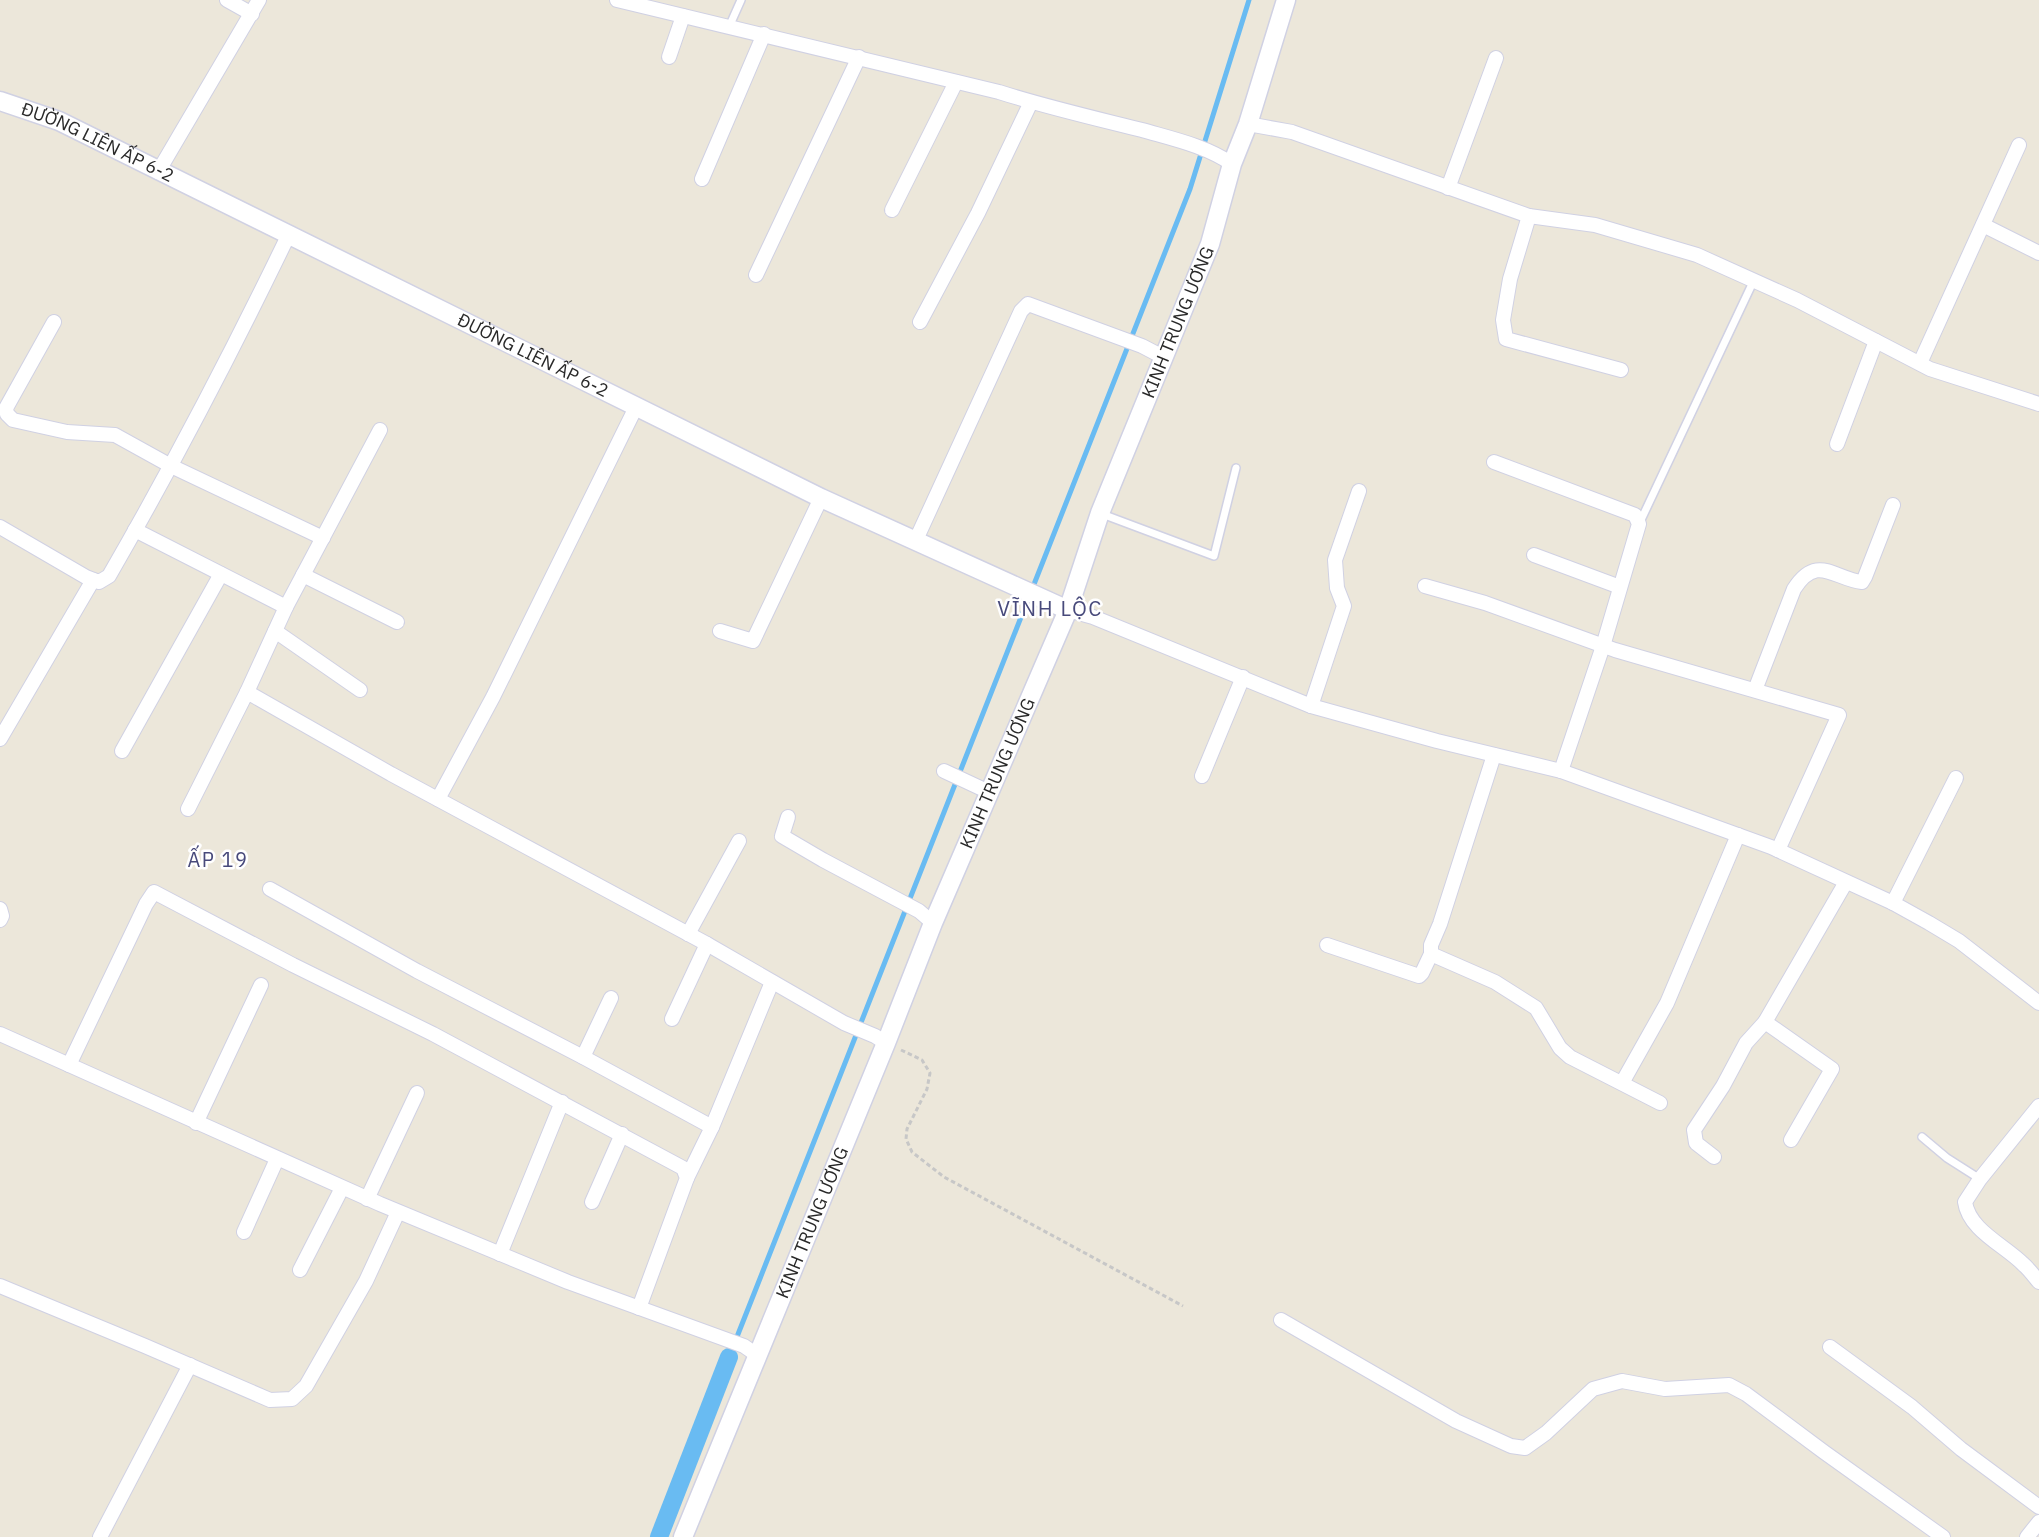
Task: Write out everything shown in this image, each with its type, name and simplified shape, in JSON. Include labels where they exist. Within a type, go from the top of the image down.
[{"type":"street","points":[[227,0],[252,14]]},
{"type":"street","points":[[158,172],[259,0]]},
{"type":"street","points":[[617,0],[999,92],[1171,138],[1225,159]]},
{"type":"street","name":"KINH TRUNG ƯƠNG","points":[[683,1537],[751,1350],[880,1040],[926,917],[989,792],[1060,606],[1165,358],[1209,244],[1225,159],[1248,124],[1286,0]]},
{"type":"street","points":[[669,57],[683,16]]},
{"type":"street","points":[[702,179],[764,34]]},
{"type":"street","points":[[756,275],[859,57]]},
{"type":"street","points":[[1448,188],[1496,58]]},
{"type":"street","points":[[892,210],[956,82]]},
{"type":"street","name":"ĐƯỜNG LIÊN ẤP 6-2","points":[[0,101],[58,121],[821,498],[1060,606]]},
{"type":"street","points":[[920,322],[974,222],[1030,102]]},
{"type":"street","points":[[1248,124],[1292,132],[1529,216],[1594,225],[1697,255],[1797,300],[1930,369],[2039,404]]},
{"type":"street","points":[[1920,363],[2019,145]]},
{"type":"street","points":[[1529,216],[1510,279],[1503,320],[1506,339],[1621,370]]},
{"type":"street","points":[[1983,225],[2039,253]]},
{"type":"street","points":[[0,526],[86,578],[99,582],[109,576],[171,466],[242,331],[288,236]]},
{"type":"street","points":[[915,542],[1021,311],[1028,304],[1142,346],[1165,358]]},
{"type":"street","points":[[54,322],[6,408],[12,420],[67,432],[115,435],[171,466],[323,538]]},
{"type":"street","points":[[1837,444],[1876,341]]},
{"type":"street","points":[[438,799],[493,697],[636,407]]},
{"type":"street","points":[[188,809],[247,692],[286,607],[380,430]]},
{"type":"street","points":[[1494,462],[1635,515],[1639,524],[1603,646],[1561,771]]},
{"type":"street","points":[[1311,706],[1344,606],[1338,588],[1335,560],[1359,491]]},
{"type":"street","points":[[720,631],[753,641],[821,498]]},
{"type":"street","points":[[1755,690],[1794,589],[1799,582],[1813,572],[1827,570],[1862,582],[1893,505]]},
{"type":"street","points":[[135,530],[286,607]]},
{"type":"street","points":[[1534,555],[1620,587]]},
{"type":"street","points":[[122,751],[221,574]]},
{"type":"street","points":[[303,575],[397,622]]},
{"type":"street","points":[[0,739],[93,580]]},
{"type":"street","points":[[1425,586],[1485,603],[1603,646],[1839,715],[1778,850]]},
{"type":"street","points":[[1060,606],[1093,617],[1311,706],[1437,741],[1561,771],[1778,850],[1893,903],[1959,941],[2039,1003]]},
{"type":"street","points":[[275,631],[360,690]]},
{"type":"street","points":[[1202,776],[1243,677]]},
{"type":"street","points":[[247,692],[438,799],[707,944],[844,1023],[880,1040]]},
{"type":"street","points":[[1327,945],[1419,976],[1422,973],[1431,954],[1431,945],[1440,924],[1494,755]]},
{"type":"street","points":[[944,771],[989,792]]},
{"type":"street","points":[[1893,903],[1956,778]]},
{"type":"street","points":[[788,817],[782,836],[926,917]]},
{"type":"street","points":[[1622,1083],[1667,1003],[1738,835]]},
{"type":"street","points":[[688,934],[739,841]]},
{"type":"street","points":[[1714,1157],[1696,1143],[1694,1130],[1723,1086],[1746,1043],[1765,1022],[1846,882]]},
{"type":"street","points":[[270,889],[417,971],[712,1127]]},
{"type":"street","points":[[69,1065],[146,904],[154,892],[292,965],[433,1034],[622,1134],[683,1168],[687,1178]]},
{"type":"street","points":[[0,909],[2,916],[0,920]]},
{"type":"street","points":[[672,1019],[707,944]]},
{"type":"street","points":[[1431,954],[1495,982],[1536,1008],[1560,1048],[1570,1056],[1660,1103]]},
{"type":"street","points":[[639,1308],[687,1178],[712,1127],[772,982]]},
{"type":"street","points":[[196,1123],[261,984]]},
{"type":"street","points":[[583,1057],[611,998]]},
{"type":"street","points":[[1765,1022],[1832,1069],[1791,1140]]},
{"type":"street","points":[[0,1034],[367,1199],[568,1282],[728,1339],[751,1350]]},
{"type":"street","points":[[367,1199],[417,1093]]},
{"type":"street","points":[[500,1254],[562,1102]]},
{"type":"street","points":[[2039,1106],[1980,1179],[1965,1202],[1966,1213],[1980,1228],[2022,1263],[2039,1282]]},
{"type":"street","points":[[592,1202],[622,1134]]},
{"type":"street","points":[[244,1232],[277,1159]]},
{"type":"street","points":[[300,1270],[342,1188]]},
{"type":"street","points":[[0,1286],[270,1400],[292,1399],[306,1386],[366,1281],[398,1212]]},
{"type":"street","points":[[1281,1320],[1456,1421],[1511,1446],[1525,1448],[1593,1389],[1622,1381],[1665,1389],[1729,1385],[1746,1394],[1943,1537]]},
{"type":"street","points":[[1830,1347],[1912,1407],[1961,1449],[2039,1507]]},
{"type":"street","points":[[100,1537],[190,1365]]},
{"type":"street","points":[[2027,1537],[2039,1522]]},
{"type":"lane","points":[[729,27],[741,0]]},
{"type":"lane","points":[[1639,524],[1754,280]]},
{"type":"lane","points":[[1100,513],[1214,556],[1236,468]]},
{"type":"lane","points":[[1922,1137],[1947,1158],[1980,1179]]},
{"type":"path","points":[[880,1040],[922,1060],[930,1073],[927,1089],[907,1129],[906,1139],[912,1152],[944,1177],[1183,1306]]},
{"type":"waterway","points":[[729,1357],[1190,189],[1249,0]]},
{"type":"waterway","points":[[659,1537],[729,1357]]},
{"type":"district","name":"VĨNH LỘC","points":[[1050,609]]},
{"type":"district","name":"ẤP 19","points":[[218,860]]}]
